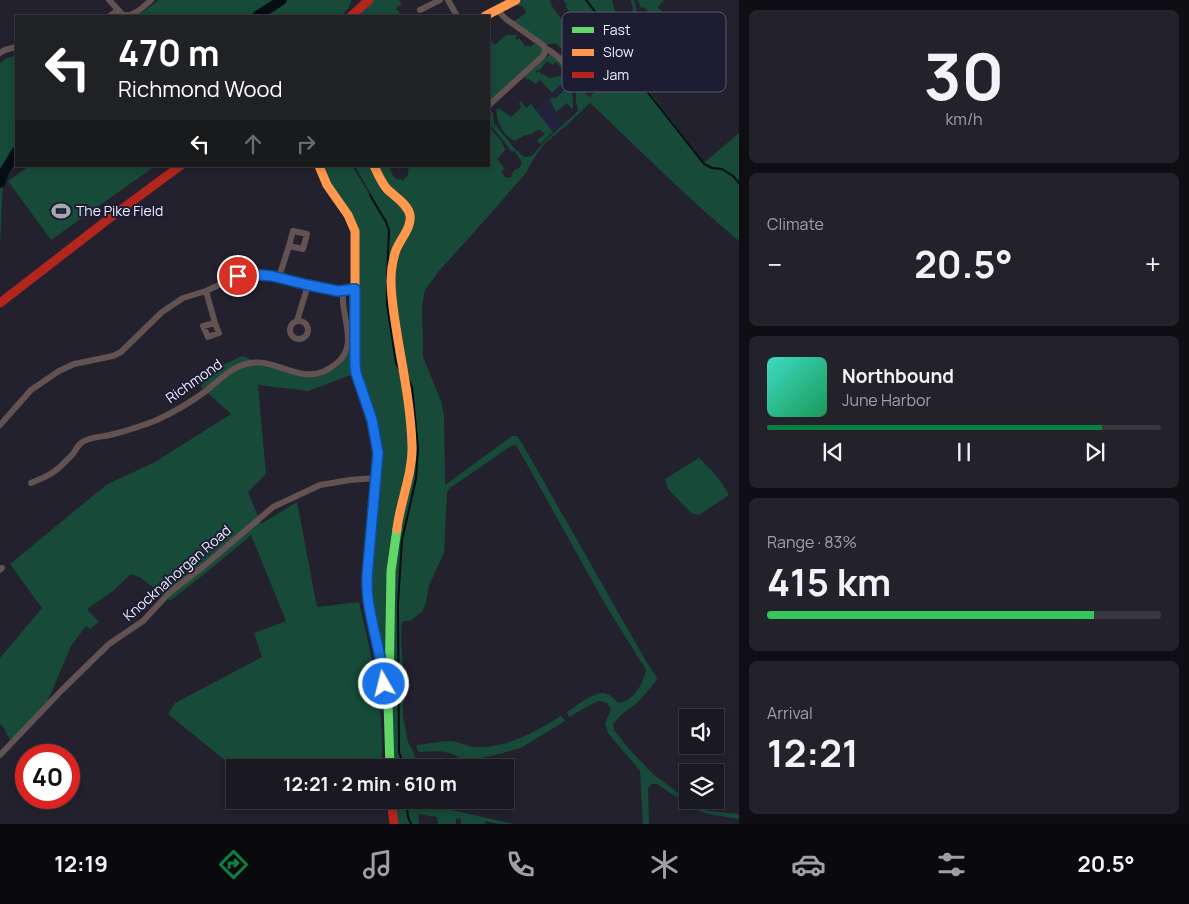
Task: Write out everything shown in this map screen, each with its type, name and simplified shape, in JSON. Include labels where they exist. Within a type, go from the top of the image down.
[{"type":"street","points":[[109,0],[123,15]]},
{"type":"street","points":[[132,15],[151,0]]},
{"type":"street","points":[[352,15],[369,0]]},
{"type":"street","points":[[420,10],[440,0]]},
{"type":"street","points":[[448,0],[456,15]]},
{"type":"street","points":[[487,15],[516,0]]},
{"type":"street","points":[[490,104],[543,56],[545,50],[544,46],[506,19],[499,9]]},
{"type":"street","points":[[111,15],[118,10]]},
{"type":"street","points":[[0,53],[15,47]]},
{"type":"street","points":[[545,50],[551,51],[562,61]]},
{"type":"street","points":[[0,303],[114,214],[179,167]]},
{"type":"street","points":[[319,167],[326,184],[348,214],[354,226],[356,242],[351,290],[355,365],[372,420],[378,453],[367,577],[368,603],[382,665],[386,693],[389,715],[390,759]]},
{"type":"street","points":[[374,167],[380,180],[403,204],[410,216],[407,230],[396,250],[391,278],[392,302],[409,406],[412,462],[398,519],[391,571],[390,684],[386,693]]},
{"type":"street","points":[[279,277],[289,246]]},
{"type":"street","points":[[0,425],[31,390],[59,371],[74,364],[113,356],[121,352],[162,312],[183,298],[206,291],[238,276],[250,274],[279,277],[338,291],[351,290]]},
{"type":"street","points":[[297,321],[308,285]]},
{"type":"street","name":"Richmond","points":[[31,483],[52,474],[71,456],[81,443],[156,420],[192,401],[240,365],[260,362],[299,374],[311,375],[330,369],[339,362],[345,354],[348,345],[348,334],[342,302],[343,295],[351,290]]},
{"type":"street","points":[[206,291],[215,322]]},
{"type":"street","name":"Knocknahorgan Road","points":[[0,755],[109,644],[143,621],[170,592],[204,566],[273,507],[320,485],[375,478]]},
{"type":"street","points":[[392,809],[394,824]]},
{"type":"shaded area","points":[[562,78],[562,92],[552,104],[564,123],[554,133],[536,110],[559,86]]},
{"type":"green space","points":[[159,0],[352,0],[348,9],[342,15],[138,15]]},
{"type":"green space","points":[[373,0],[399,0],[402,4],[396,8],[401,15],[356,15]]},
{"type":"green space","points":[[523,0],[550,0],[551,5],[562,19],[562,49],[555,43],[546,45],[513,22],[526,13],[523,7],[516,5],[503,10]]},
{"type":"green space","points":[[563,0],[612,0],[615,12],[570,12]]},
{"type":"green space","points":[[631,0],[634,0],[637,12],[632,12]]},
{"type":"green space","points":[[638,0],[664,0],[658,7],[662,12],[648,12],[644,7],[641,8]]},
{"type":"green space","points":[[506,35],[518,35],[515,38],[517,40],[519,38],[525,46],[531,47],[533,44],[536,44],[541,48],[542,52],[490,101],[490,40],[495,45]]},
{"type":"green space","points":[[550,54],[553,54],[562,65],[562,69],[556,62],[553,65],[547,61],[539,71],[542,75],[544,74],[549,78],[562,76],[562,84],[552,93],[540,80],[535,84],[525,78]]},
{"type":"green space","points":[[15,56],[15,159],[3,183],[0,245],[0,63],[7,58]]},
{"type":"green space","points":[[562,92],[572,92],[573,108],[567,103],[556,112],[550,100],[556,98]]},
{"type":"green space","points":[[576,92],[585,92],[589,97],[594,92],[650,92],[704,163],[739,133],[739,241],[682,191],[590,103],[545,143],[525,174],[439,271],[425,290],[422,305],[423,357],[441,401],[444,415],[445,485],[512,436],[517,436],[656,676],[657,680],[638,702],[613,724],[614,730],[629,749],[652,773],[679,794],[679,799],[657,784],[652,784],[648,788],[649,824],[643,824],[640,771],[608,733],[605,723],[611,710],[607,703],[599,701],[569,717],[567,712],[600,693],[612,697],[618,703],[624,702],[637,691],[643,681],[646,670],[605,604],[516,445],[511,446],[447,492],[444,553],[429,585],[426,603],[422,612],[411,620],[402,622],[403,716],[408,742],[416,759],[392,759],[392,599],[400,519],[413,463],[393,287],[396,258],[413,220],[388,186],[378,167],[389,167],[393,176],[398,180],[400,178],[402,181],[408,175],[409,167],[490,167],[490,128],[501,141],[505,150],[497,159],[505,169],[502,171],[504,176],[506,178],[511,177],[513,171],[520,167],[522,162],[490,124],[490,109],[493,113],[494,123],[515,149],[524,157],[532,156],[544,142],[578,111]]},
{"type":"green space","points":[[521,101],[526,108],[531,104],[553,132],[540,144],[537,140],[545,134],[540,130],[515,141],[507,136],[501,128],[496,110],[499,108],[511,117],[520,109],[519,103]]},
{"type":"green space","name":"The Pike Field","points":[[28,167],[150,167],[151,169],[51,240],[8,181]]},
{"type":"green space","points":[[322,167],[353,167],[370,195],[356,167],[370,167],[373,174],[402,208],[407,220],[391,257],[409,448],[400,499],[388,683],[369,592],[380,452],[358,372],[358,241]]},
{"type":"green space","points":[[351,349],[351,375],[308,391],[258,385],[266,474],[248,492],[261,524],[297,502],[317,607],[359,602],[379,690],[382,759],[226,759],[226,761],[168,714],[175,703],[262,657],[254,633],[286,621],[251,535],[170,601],[141,578],[131,574],[113,591],[87,609],[99,622],[90,629],[86,626],[71,646],[44,710],[10,740],[0,724],[0,658],[42,608],[10,564],[106,485],[155,462],[231,414],[201,387],[206,373],[242,356],[305,377],[338,367]]},
{"type":"green space","points":[[699,458],[716,475],[729,495],[699,515],[691,513],[668,489],[665,479]]},
{"type":"green space","points":[[561,716],[565,721],[521,748],[477,759],[461,759],[447,752],[419,752],[417,749],[417,745],[448,741],[474,747],[486,747],[509,742],[541,728]]},
{"type":"green space","points":[[394,809],[447,809],[513,824],[498,824],[486,821],[485,824],[461,824],[461,819],[456,818],[456,824],[438,824],[437,817],[418,814],[419,824],[395,824]]},
{"type":"green space","points":[[694,809],[739,814],[739,819],[708,814]]},
{"type":"waterway","points":[[259,15],[282,0]]},
{"type":"waterway","points":[[586,0],[595,12]]},
{"type":"waterway","points":[[647,92],[704,164],[712,168],[722,169],[733,176],[739,183]]},
{"type":"waterway","points":[[0,183],[15,154]]},
{"type":"waterway","points":[[370,195],[389,230],[387,278]]},
{"type":"waterway","points":[[387,283],[387,304],[396,363],[399,369]]},
{"type":"waterway","points":[[401,759],[399,752],[398,604],[402,540],[416,479],[418,448],[412,387],[408,378]]},
{"type":"waterway","points":[[407,809],[411,824]]},
{"type":"traffic: fast","points":[[389,689],[391,571],[397,529]]},
{"type":"traffic: fast","points":[[371,532],[367,577],[368,603],[388,702],[390,759]]},
{"type":"traffic: slow","points":[[487,15],[516,0]]},
{"type":"traffic: slow","points":[[319,167],[327,185],[348,215],[355,231],[355,365],[372,421],[378,453],[371,532]]},
{"type":"traffic: slow","points":[[374,167],[387,189],[404,204],[410,215],[408,228],[395,253],[391,276],[392,302],[409,406],[412,446],[412,456],[397,529]]},
{"type":"traffic: jam","points":[[352,15],[369,0]]},
{"type":"traffic: jam","points":[[0,303],[179,167]]},
{"type":"traffic: jam","points":[[392,809],[394,824]]},
{"type":"place","name":"The Pike Field","points":[[61,211]]},
{"type":"route","points":[[238,276],[250,274],[279,277],[338,291],[355,289],[356,373],[372,420],[378,453],[367,577],[368,603],[382,665],[384,684]]}]
